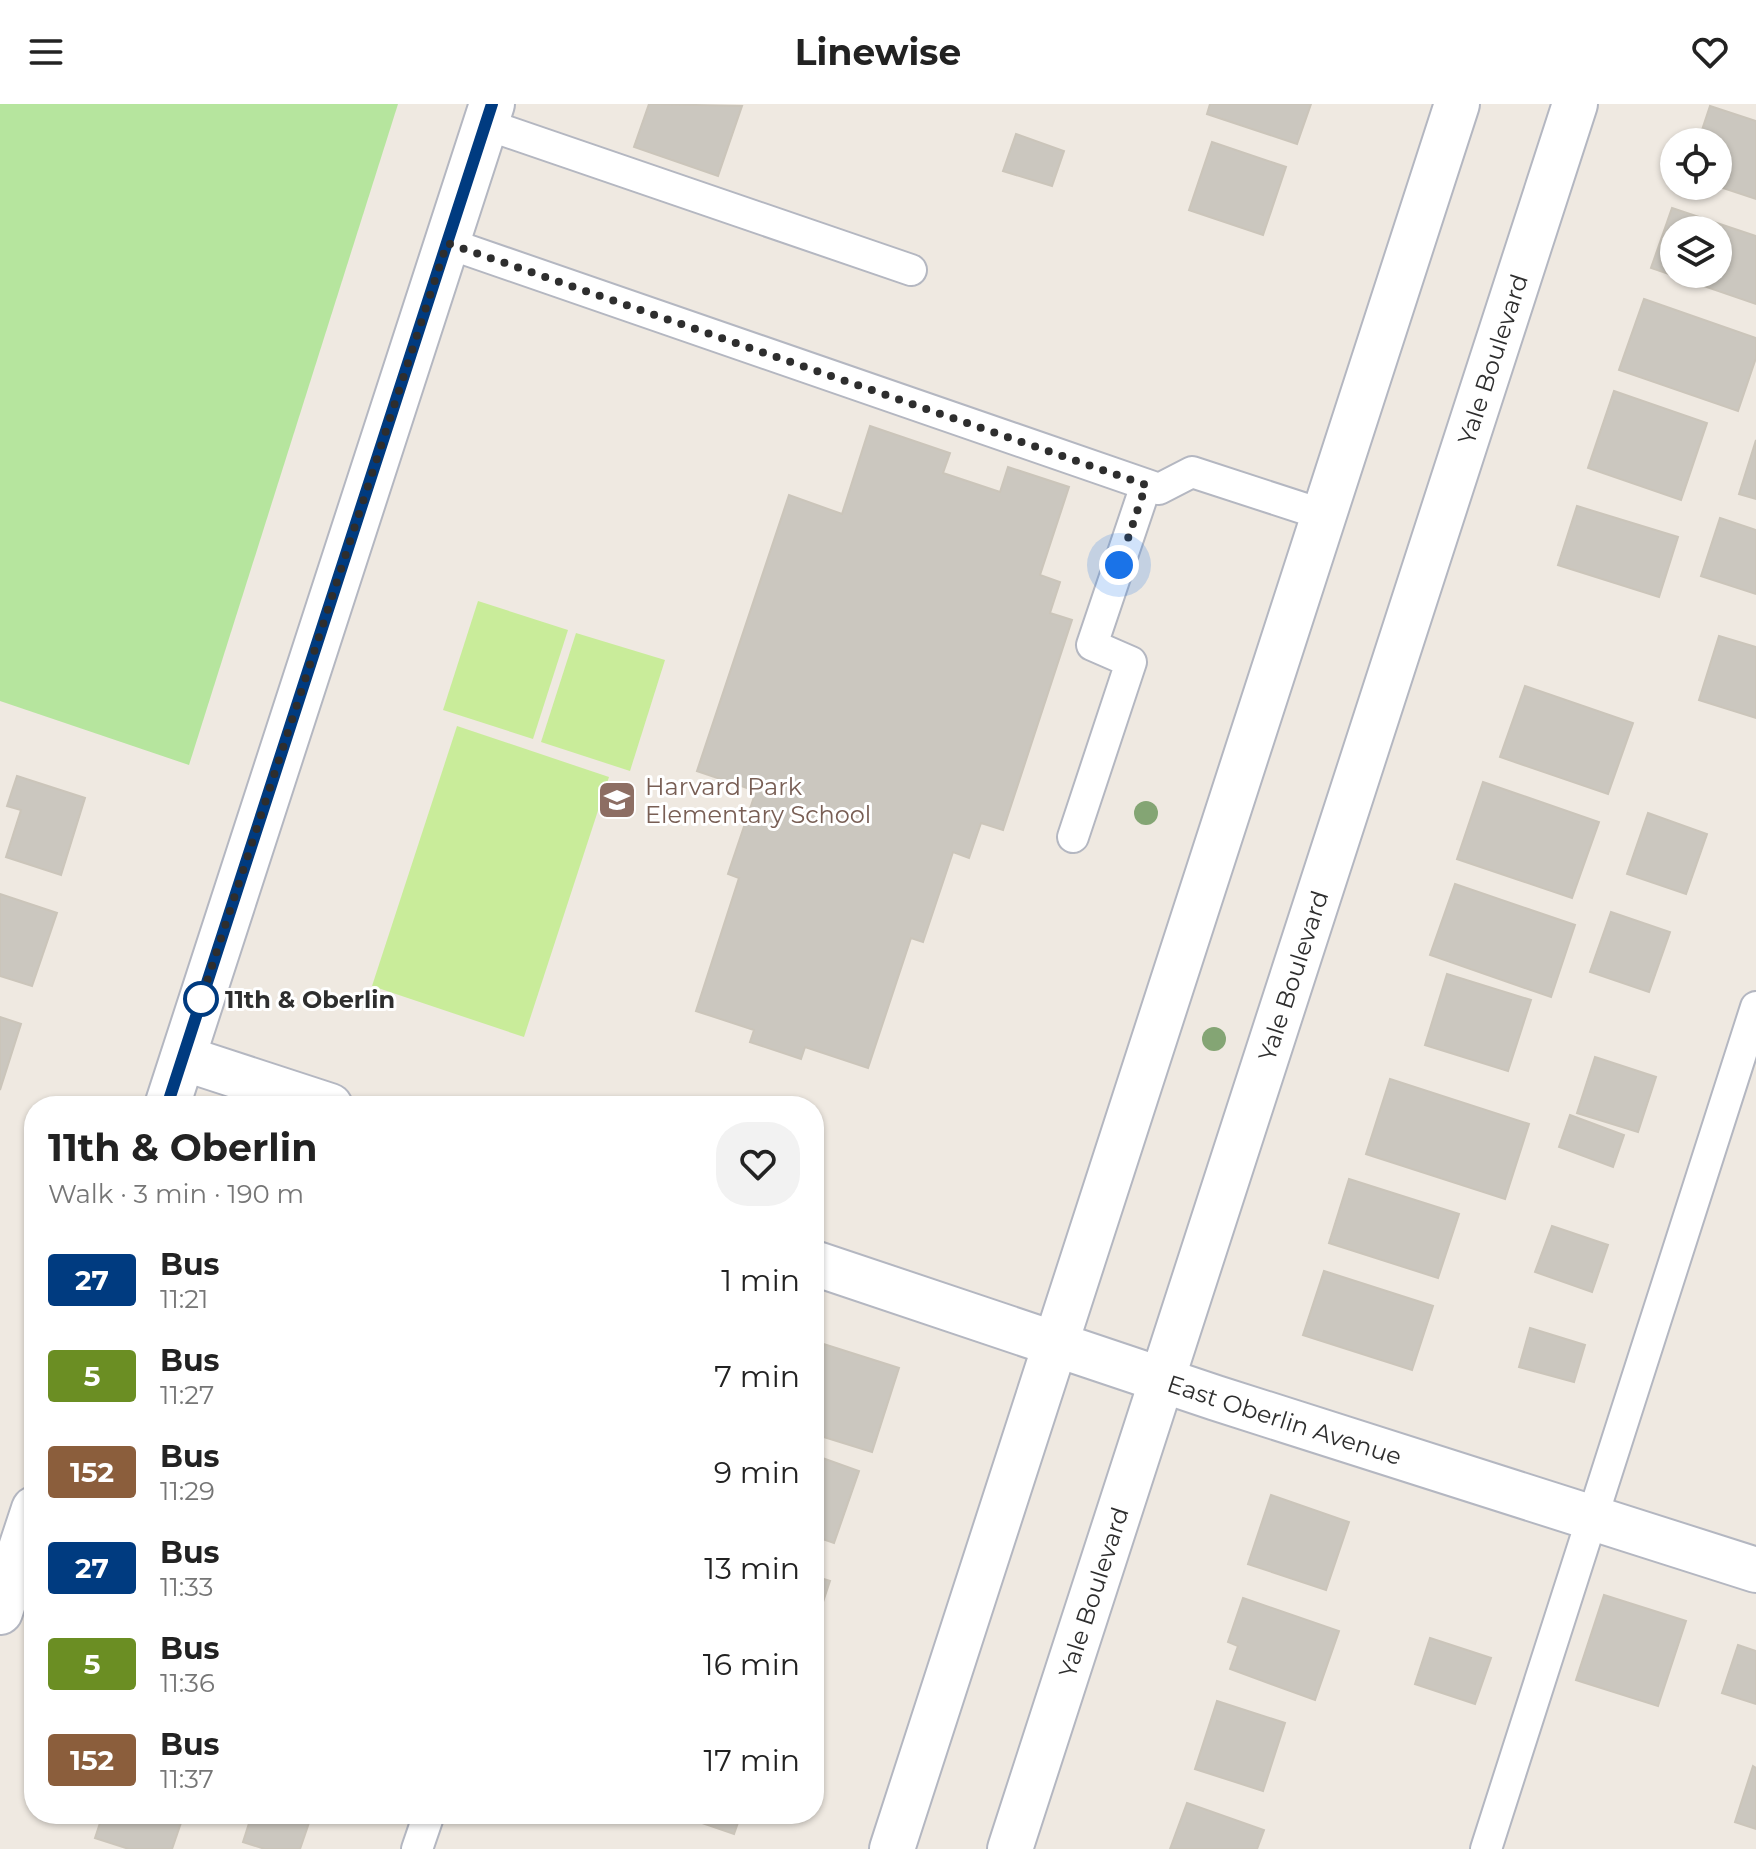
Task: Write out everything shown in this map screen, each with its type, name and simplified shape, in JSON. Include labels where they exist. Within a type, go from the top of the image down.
[{"type":"street","points":[[892,1849],[1457,104]]},
{"type":"street","name":"Yale Boulevard","points":[[1010,1849],[1575,104]]},
{"type":"street","points":[[170,1096],[489,114]]},
{"type":"street","points":[[183,1058],[299,1096]]},
{"type":"street","name":"East Oberlin Avenue","points":[[824,1266],[1162,1379],[1756,1570]]},
{"type":"street","points":[[0,1612],[24,1539]]},
{"type":"lane","points":[[489,114],[911,270]]},
{"type":"lane","points":[[447,243],[1146,485],[1159,489],[1192,472],[1324,515]]},
{"type":"lane","points":[[1073,837],[1131,662],[1092,645],[1146,485]]},
{"type":"lane","points":[[1486,1849],[1756,1007]]},
{"type":"lane","points":[[417,1849],[426,1824]]},
{"type":"green space","points":[[0,104],[398,104],[189,765],[0,701]]},
{"type":"green space","points":[[478,601],[568,630],[533,739],[443,710]]},
{"type":"green space","points":[[576,633],[665,660],[630,771],[541,742]]},
{"type":"green space","points":[[457,726],[609,777],[524,1037],[372,986]]},
{"type":"building","points":[[649,104],[742,106],[718,176],[634,147]]},
{"type":"building","points":[[1210,104],[1311,104],[1297,144],[1207,114]]},
{"type":"building","points":[[1710,106],[1756,121],[1756,199],[1732,191],[1732,128],[1703,128]]},
{"type":"building","points":[[1016,134],[1064,151],[1052,186],[1003,171]]},
{"type":"building","points":[[1212,142],[1286,167],[1263,235],[1189,210]]},
{"type":"building","points":[[1672,208],[1696,216],[1669,216]]},
{"type":"building","points":[[1732,228],[1756,236],[1756,304],[1709,288],[1732,288]]},
{"type":"building","points":[[1660,242],[1660,271],[1651,268]]},
{"type":"building","points":[[1644,299],[1756,338],[1756,358],[1738,411],[1619,370]]},
{"type":"building","points":[[1614,391],[1707,423],[1681,500],[1588,468]]},
{"type":"building","points":[[870,426],[950,453],[943,473],[1000,492],[1008,467],[1069,487],[1040,575],[1060,582],[1050,613],[1072,620],[1003,830],[981,823],[969,858],[953,852],[923,942],[911,938],[868,1068],[805,1047],[801,1059],[750,1042],[754,1030],[696,1011],[739,878],[728,874],[756,791],[697,771],[789,495],[842,514]]},
{"type":"building","points":[[1756,440],[1756,499],[1739,494]]},
{"type":"building","points":[[1577,506],[1678,537],[1659,597],[1558,565]]},
{"type":"building","points":[[1720,518],[1756,530],[1756,594],[1701,576]]},
{"type":"building","points":[[1719,636],[1756,647],[1756,718],[1699,700]]},
{"type":"building","points":[[1525,686],[1633,723],[1608,794],[1500,757]]},
{"type":"building","points":[[17,776],[85,798],[61,875],[6,857],[21,810],[7,806]]},
{"type":"building","points":[[1483,782],[1599,822],[1572,898],[1457,859]]},
{"type":"building","points":[[1648,813],[1707,834],[1686,894],[1627,874]]},
{"type":"building","points":[[1455,884],[1575,925],[1551,997],[1430,955]]},
{"type":"building","points":[[0,894],[57,913],[32,986],[0,976]]},
{"type":"building","points":[[1611,912],[1670,932],[1649,992],[1590,972]]},
{"type":"building","points":[[1447,974],[1531,1000],[1508,1071],[1425,1045]]},
{"type":"building","points":[[0,1017],[21,1024],[0,1090]]},
{"type":"building","points":[[1595,1057],[1656,1077],[1638,1132],[1577,1113]]},
{"type":"building","points":[[1390,1079],[1529,1124],[1505,1199],[1366,1154]]},
{"type":"building","points":[[1570,1115],[1624,1135],[1613,1167],[1559,1147]]},
{"type":"building","points":[[1349,1179],[1459,1214],[1438,1278],[1329,1243]]},
{"type":"building","points":[[1552,1226],[1608,1245],[1592,1292],[1535,1272]]},
{"type":"building","points":[[1324,1271],[1433,1306],[1412,1370],[1303,1335]]},
{"type":"building","points":[[1530,1328],[1585,1345],[1574,1382],[1519,1367]]},
{"type":"building","points":[[824,1344],[899,1368],[872,1452],[824,1437]]},
{"type":"building","points":[[824,1459],[859,1471],[834,1543],[824,1540]]},
{"type":"building","points":[[1271,1495],[1349,1522],[1326,1590],[1248,1564]]},
{"type":"building","points":[[824,1579],[830,1581],[824,1599]]},
{"type":"building","points":[[1604,1595],[1686,1621],[1658,1706],[1576,1680]]},
{"type":"building","points":[[1243,1598],[1339,1631],[1315,1700],[1230,1669],[1238,1646],[1228,1642]]},
{"type":"building","points":[[1430,1638],[1491,1658],[1475,1704],[1415,1684]]},
{"type":"building","points":[[1738,1645],[1756,1651],[1756,1704],[1722,1693]]},
{"type":"building","points":[[1217,1701],[1285,1723],[1263,1791],[1195,1769]]},
{"type":"building","points":[[1753,1766],[1756,1768],[1756,1829],[1735,1822]]},
{"type":"building","points":[[1187,1803],[1264,1830],[1257,1849],[1170,1849]]},
{"type":"building","points":[[100,1824],[181,1824],[172,1849],[129,1849],[95,1838]]},
{"type":"building","points":[[249,1824],[309,1824],[300,1849],[265,1849],[243,1842]]},
{"type":"building","points":[[705,1824],[738,1824],[734,1834]]},
{"type":"bus line","name":"27","points":[[170,1096],[492,104]]},
{"type":"place","name":"Harvard Park Elementary School","points":[[617,800]]},
{"type":"place","name":"11th & Oberlin","points":[[201,999]]},
{"type":"route","points":[[201,999],[200,1003],[447,243],[811,372],[1146,485],[1119,565]]}]
